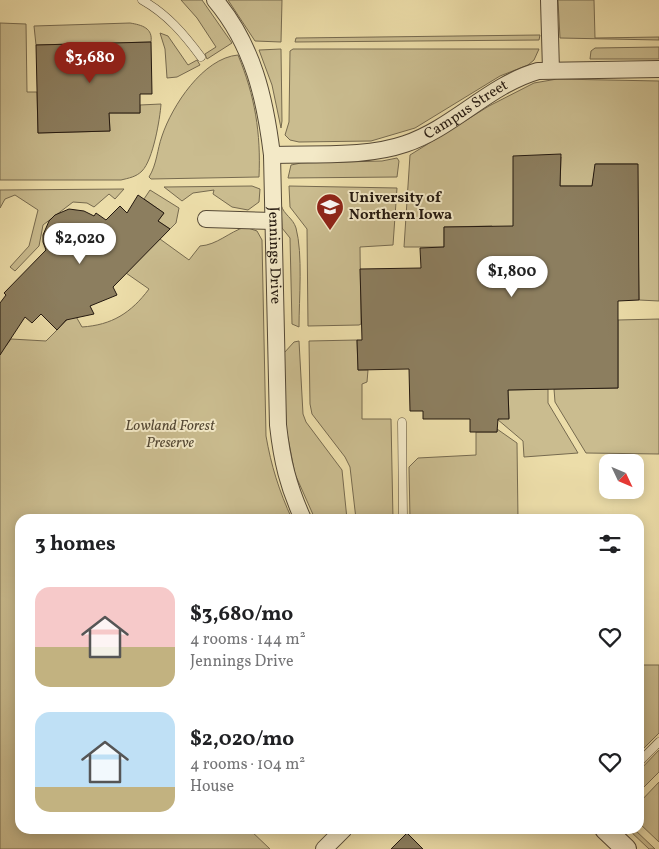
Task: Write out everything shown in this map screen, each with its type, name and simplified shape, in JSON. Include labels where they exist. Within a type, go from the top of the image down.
[{"type":"street","name":"Jennings Drive","points":[[215,0],[239,34],[256,73],[267,116],[272,155],[278,425],[282,462],[289,487],[301,514]]},
{"type":"street","points":[[549,0],[551,70]]},
{"type":"street","name":"Campus Street","points":[[272,155],[363,152],[404,145],[430,132],[525,75],[551,70],[659,69]]},
{"type":"street","points":[[206,219],[273,221]]},
{"type":"street","points":[[324,849],[339,834]]},
{"type":"street","points":[[610,834],[626,849]]},
{"type":"lane","points":[[142,0],[162,13],[175,25],[201,57]]},
{"type":"lane","points":[[402,422],[403,514]]},
{"type":"lane","points":[[644,757],[659,742]]},
{"type":"green space","points":[[181,0],[202,0],[232,43],[207,59],[205,54],[216,47],[197,18]]},
{"type":"green space","points":[[228,0],[282,0],[281,42],[255,41]]},
{"type":"green space","points":[[558,0],[594,0],[595,38],[659,37],[659,40],[560,38]]},
{"type":"green space","points":[[0,23],[26,24],[27,92],[37,92],[38,133],[110,131],[109,113],[140,113],[140,105],[161,104],[153,149],[142,171],[135,176],[121,180],[0,180]]},
{"type":"green space","points":[[130,23],[146,28],[150,33],[151,42],[36,45],[34,26]]},
{"type":"green space","points":[[160,33],[168,36],[188,65],[197,60],[200,65],[177,77],[167,78],[165,49]]},
{"type":"green space","points":[[540,35],[539,40],[295,42],[296,38]]},
{"type":"green space","points":[[659,47],[659,59],[590,59],[591,51],[595,48]]},
{"type":"green space","points":[[281,49],[281,128],[272,85],[259,50]]},
{"type":"green space","points":[[293,49],[539,49],[534,60],[528,65],[500,76],[415,128],[371,141],[299,142],[290,140],[285,135],[289,122],[290,51]]},
{"type":"green space","points":[[238,55],[249,85],[256,115],[259,145],[259,177],[151,179],[149,177],[154,167],[162,136],[181,98],[201,74],[225,58]]},
{"type":"green space","points":[[557,79],[659,81],[659,301],[639,300],[637,164],[596,164],[592,186],[560,186],[561,157],[513,247],[492,226],[444,227],[444,247],[404,247],[410,155],[489,106],[534,83]]},
{"type":"green space","points":[[397,158],[399,161],[397,177],[288,178],[291,165],[301,163],[382,161]]},
{"type":"green space","points":[[252,186],[260,189],[259,202],[248,210],[232,207],[213,194],[214,190],[193,193],[182,201],[164,187]]},
{"type":"green space","points":[[289,186],[397,188],[393,245],[360,247],[361,324],[308,326],[307,229],[290,207]]},
{"type":"green space","points":[[124,189],[115,199],[109,194],[94,207],[87,203],[73,202],[43,225],[39,246],[15,271],[10,267],[29,246],[38,210],[15,195],[5,199],[0,208],[0,190]]},
{"type":"green space","points":[[150,190],[179,208],[176,223],[170,229],[158,221],[164,213],[144,199]]},
{"type":"green space","points":[[281,205],[295,225],[298,239],[300,263],[299,327],[292,324],[290,238],[282,228]]},
{"type":"green space","name":"Lowland Forest Preserve","points":[[245,227],[257,231],[262,240],[266,436],[276,478],[290,514],[15,514],[15,834],[254,834],[270,849],[0,849],[0,344],[5,347],[11,339],[46,341],[74,313],[82,327],[103,324],[112,320],[128,311],[149,289],[126,273],[160,239],[189,260],[200,246],[217,241]]},
{"type":"green space","points":[[659,319],[659,454],[586,453],[555,402],[554,389],[618,388],[618,320]]},
{"type":"green space","points":[[357,340],[358,370],[368,370],[367,382],[362,384],[362,419],[391,419],[393,514],[355,514],[350,467],[345,457],[312,414],[310,404],[309,341]]},
{"type":"green space","points":[[299,341],[303,414],[306,422],[342,470],[346,514],[313,514],[295,474],[286,428],[284,353],[294,342]]},
{"type":"green space","points":[[548,389],[548,403],[578,453],[524,457],[523,441],[497,419],[509,418],[508,390]]},
{"type":"green space","points":[[497,429],[517,443],[518,514],[410,514],[409,467],[418,458],[476,455],[476,432],[497,432]]},
{"type":"green space","points":[[644,665],[659,665],[659,733],[644,748]]},
{"type":"green space","points":[[659,750],[659,772],[644,787],[644,766]]},
{"type":"green space","points":[[659,782],[659,842],[644,828],[644,798]]},
{"type":"green space","points":[[633,834],[639,834],[655,849],[649,849]]},
{"type":"building","points":[[151,42],[152,94],[140,94],[140,113],[109,113],[110,131],[38,133],[36,45]]},
{"type":"building","points":[[561,154],[560,186],[592,186],[595,164],[638,164],[639,300],[618,301],[618,388],[508,390],[509,419],[498,419],[497,432],[470,432],[470,419],[423,419],[423,411],[410,411],[409,369],[358,370],[357,340],[362,340],[360,269],[421,268],[420,248],[444,247],[444,227],[513,226],[513,156]]},
{"type":"building","points":[[138,195],[164,213],[158,221],[170,229],[113,287],[117,295],[90,306],[94,314],[66,320],[57,330],[41,314],[32,323],[25,317],[0,355],[0,303],[6,295],[4,293],[46,250],[43,235],[49,221],[55,215],[69,209],[84,211],[94,216],[96,213],[106,220],[120,206],[127,213]]},
{"type":"building","points":[[408,834],[423,849],[391,849]]},
{"type":"place","name":"University of Northern Iowa","points":[[330,231]]}]
